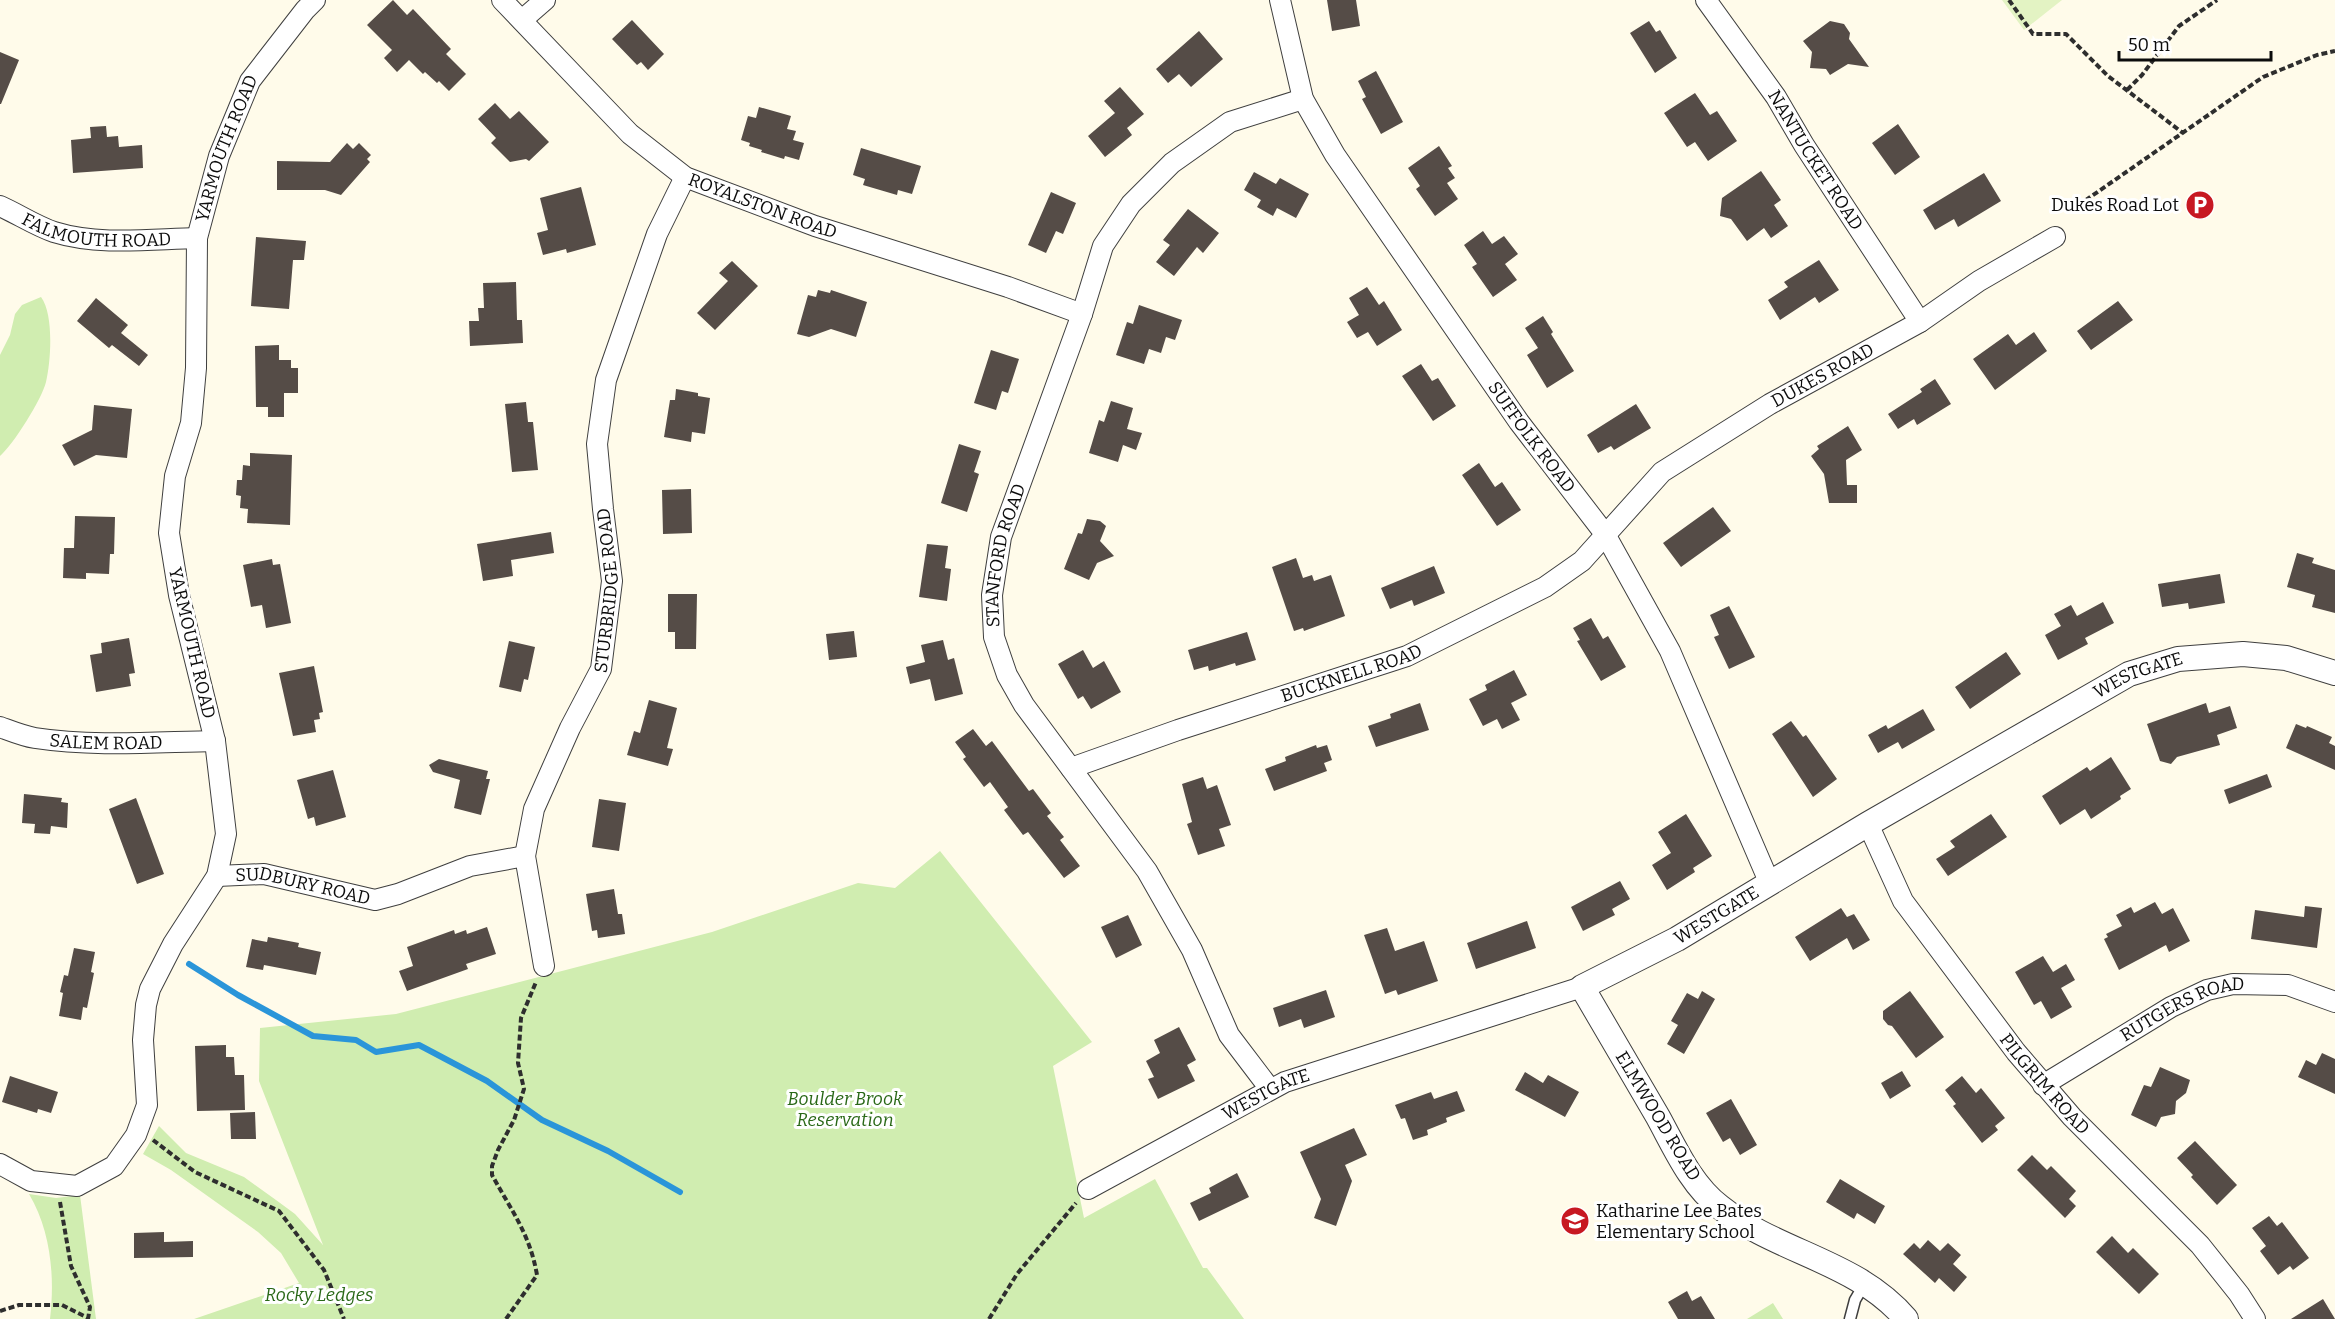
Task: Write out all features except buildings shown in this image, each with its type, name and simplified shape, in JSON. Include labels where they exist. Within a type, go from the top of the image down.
[{"type":"street","name":"YARMOUTH ROAD","points":[[0,1164],[31,1181],[77,1186],[114,1166],[138,1129],[147,1105],[143,1040],[150,989],[173,944],[217,876],[226,834],[215,741],[179,596],[169,533],[175,476],[191,423],[196,368],[197,238],[219,156],[250,81],[315,0]]},
{"type":"street","name":"ROYALSTON ROAD","points":[[502,0],[630,134],[685,177],[815,225],[1008,287],[1082,314]]},
{"type":"street","points":[[522,20],[545,0]]},
{"type":"street","name":"SUFFOLK ROAD","points":[[1280,0],[1303,99],[1335,155],[1519,422],[1605,534],[1670,651],[1770,884]]},
{"type":"street","name":"NANTUCKET ROAD","points":[[1706,0],[1776,97],[1804,145],[1920,322]]},
{"type":"street","name":"STANFORD ROAD","points":[[1270,1089],[1229,1035],[1192,950],[1147,871],[1024,705],[1007,675],[994,637],[992,595],[1001,537],[1082,314],[1102,246],[1131,204],[1172,163],[1230,122],[1303,99]]},
{"type":"street","name":"STURBRIDGE ROAD","points":[[544,966],[525,856],[534,809],[570,728],[601,669],[612,581],[597,444],[606,380],[657,234],[685,177]]},
{"type":"street","name":"FALMOUTH ROAD","points":[[0,206],[51,231],[63,234],[102,239],[197,238]]},
{"type":"street","name":"DUKES ROAD","points":[[1605,534],[1662,472],[1770,404],[1920,322],[1979,280],[2055,237]]},
{"type":"street","name":"BUCKNELL ROAD","points":[[1071,768],[1179,730],[1407,656],[1545,587],[1582,561],[1605,534]]},
{"type":"street","name":"WESTGATE","points":[[1088,1189],[1270,1089],[1318,1070],[1582,987],[1677,939],[1868,824],[2130,674],[2178,659],[2243,654],[2286,658],[2335,674]]},
{"type":"street","name":"SALEM ROAD","points":[[0,727],[34,738],[47,739],[114,743],[215,741]]},
{"type":"street","name":"PILGRIM ROAD","points":[[1868,824],[1904,901],[2043,1085],[2095,1142],[2163,1206],[2200,1245],[2239,1294],[2255,1319]]},
{"type":"street","name":"SUDBURY ROAD","points":[[217,876],[264,874],[375,900],[398,894],[470,866],[525,856]]},
{"type":"street","name":"RUTGERS ROAD","points":[[2043,1085],[2171,1006],[2207,990],[2234,984],[2288,984],[2335,1002]]},
{"type":"street","name":"ELMWOOD ROAD","points":[[1582,987],[1688,1170],[1711,1200],[1750,1228],[1840,1269],[1865,1283],[1886,1298],[1906,1319]]},
{"type":"lane","points":[[1850,1319],[1855,1300],[1865,1283]]},
{"type":"path","points":[[2009,0],[2033,34],[2066,34],[2108,76],[2183,133]]},
{"type":"path","points":[[2127,90],[2142,75],[2179,26],[2217,0]]},
{"type":"path","points":[[2101,211],[2086,200],[2263,76],[2317,55],[2335,51]]},
{"type":"path","points":[[506,1319],[537,1275],[533,1252],[522,1226],[492,1175],[492,1166],[514,1120],[524,1089],[518,1063],[520,1018],[544,966]]},
{"type":"path","points":[[138,1129],[195,1172],[279,1211],[324,1270],[344,1319]]},
{"type":"path","points":[[0,1311],[19,1305],[62,1305],[88,1318],[90,1307],[71,1266],[57,1185]]},
{"type":"path","points":[[989,1319],[1017,1274],[1088,1189]]},
{"type":"green space","points":[[2002,0],[2062,0],[2024,30]]},
{"type":"green space","points":[[41,297],[50,326],[46,382],[26,421],[0,456],[0,355],[10,335],[15,314],[22,305]]},
{"type":"green space","name":"Boulder Brook Reservation","points":[[940,851],[1092,1042],[1053,1066],[1084,1218],[1155,1179],[1203,1268],[1207,1268],[1244,1319],[194,1319],[299,1283],[281,1253],[258,1232],[171,1170],[143,1154],[159,1126],[186,1153],[244,1177],[276,1200],[295,1214],[323,1245],[259,1081],[260,1028],[396,1014],[712,932],[858,883],[895,888]]},
{"type":"green space","points":[[29,1194],[56,1198],[80,1195],[96,1319],[50,1319],[52,1287],[50,1255],[42,1223]]},
{"type":"green space","points":[[1773,1303],[1783,1319],[1747,1319]]},
{"type":"waterway","points":[[189,964],[238,995],[313,1036],[356,1040],[376,1052],[419,1045],[487,1081],[542,1120],[608,1151],[680,1192]]},
{"type":"place","name":"Dukes Road Lot","points":[[2200,205]]},
{"type":"place","name":"Katharine Lee Bates Elementary School","points":[[1575,1221]]},
{"type":"park label","name":"Rocky Ledges","points":[[319,1295]]}]
